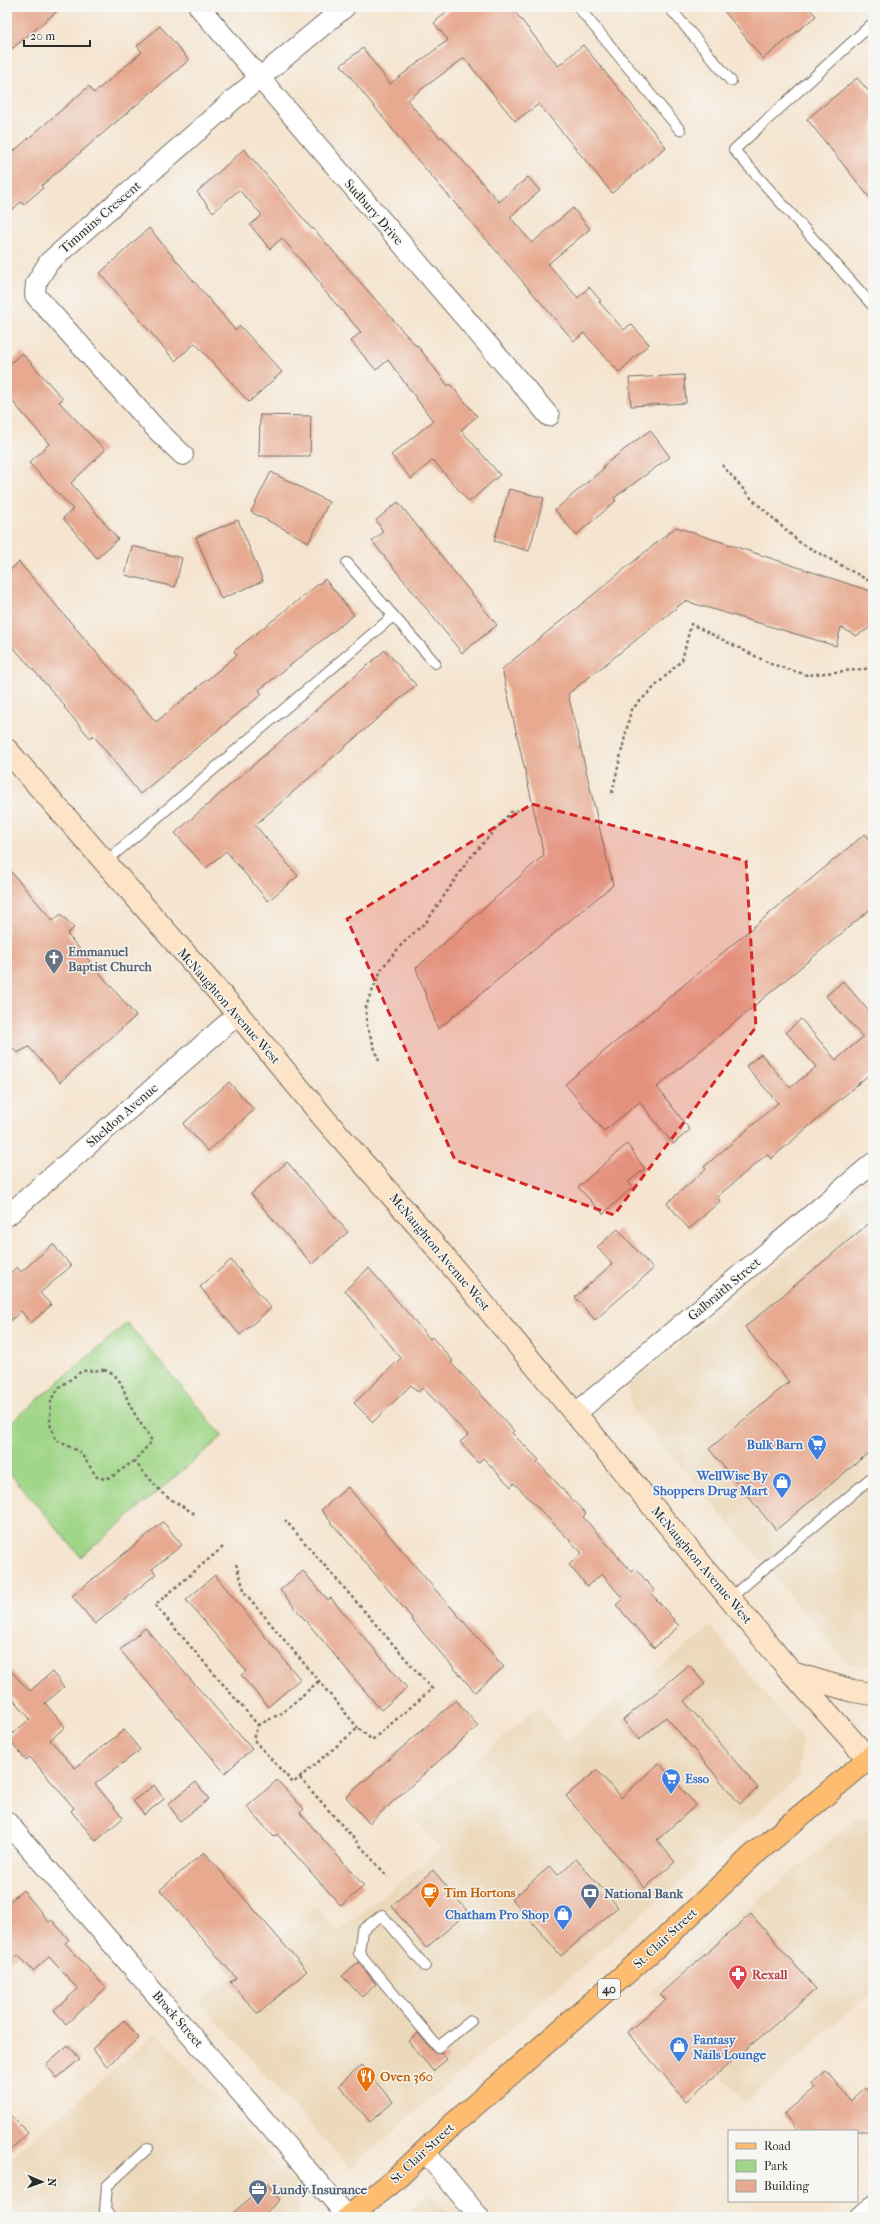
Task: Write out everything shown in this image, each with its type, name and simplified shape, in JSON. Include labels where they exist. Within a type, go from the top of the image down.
[{"type":"main road","name":"McNaughton Avenue West","points":[[7,750],[104,863],[238,1014],[323,1117],[420,1228],[792,1673],[871,1759]]},
{"type":"main road","points":[[792,1673],[853,1691],[873,1694]]},
{"type":"main road","name":"St. Clair Street","points":[[348,2217],[425,2152],[452,2125],[655,1948],[751,1857],[871,1759]]},
{"type":"street","name":"Sudbury Drive","points":[[199,7],[549,416]]},
{"type":"street","name":"Timmins Crescent","points":[[183,455],[157,430],[35,295],[36,283],[48,262],[344,7]]},
{"type":"street","name":"Sheldon Avenue","points":[[7,1216],[238,1014]]},
{"type":"street","name":"Galbraith Street","points":[[574,1414],[873,1163]]},
{"type":"street","name":"Brock Street","points":[[7,1822],[348,2217]]},
{"type":"street","points":[[425,2152],[479,2217]]},
{"type":"street","points":[[860,2217],[873,2205]]},
{"type":"lane","points":[[578,7],[680,130]]},
{"type":"lane","points":[[669,7],[731,81]]},
{"type":"lane","points":[[873,23],[734,150],[873,306]]},
{"type":"lane","points":[[347,563],[392,617],[435,663]]},
{"type":"lane","points":[[104,863],[392,617]]},
{"type":"lane","points":[[730,1598],[873,1476]]},
{"type":"lane","points":[[425,1966],[382,1914],[362,1930],[359,1953],[438,2047],[470,2021]]},
{"type":"lane","points":[[110,2217],[105,2210],[107,2186],[148,2148]]},
{"type":"path","points":[[722,465],[752,499],[799,542],[873,583]]},
{"type":"path","points":[[612,793],[618,758],[631,710],[682,660],[691,624],[772,664],[807,675],[873,668]]},
{"type":"path","points":[[378,1061],[367,1026],[366,1006],[382,968],[402,944],[427,922],[470,859],[511,812],[519,810]]},
{"type":"path","points":[[104,1370],[114,1373],[123,1387],[131,1408],[152,1441],[134,1461],[113,1476],[105,1479],[97,1477],[80,1452],[56,1440],[50,1424],[51,1399],[61,1386],[82,1371],[104,1370]]},
{"type":"path","points":[[134,1461],[164,1495],[195,1514]]},
{"type":"path","points":[[236,1564],[245,1593],[358,1728],[372,1740],[432,1689],[285,1520]]},
{"type":"path","points":[[222,1547],[155,1605],[258,1725]]},
{"type":"path","points":[[319,1682],[282,1713],[258,1725],[253,1739],[293,1783],[358,1728]]},
{"type":"path","points":[[300,1778],[388,1877]]},
{"type":"highlighted area","points":[[532,804],[746,861],[756,1027],[614,1215],[455,1160],[347,919]]},
{"type":"shaded area","points":[[873,1185],[873,1666],[848,1664],[632,1409],[627,1387]]},
{"type":"shaded area","points":[[711,1627],[802,1739],[799,1777],[350,2169],[200,2002],[316,1906],[338,1932],[441,1849],[413,1817],[537,1707],[567,1741]]},
{"type":"shaded area","points":[[857,1818],[873,1821],[873,1991],[745,2103],[650,1991]]},
{"type":"shaded area","points":[[157,2033],[298,2189],[301,2213],[296,2217],[7,2217],[7,2161]]},
{"type":"shaded area","points":[[431,2193],[450,2217],[401,2217]]},
{"type":"green space","points":[[127,1323],[223,1436],[81,1557],[7,1470],[7,1426]]},
{"type":"building","points":[[7,7],[62,7],[7,53]]},
{"type":"building","points":[[452,7],[511,7],[558,66],[583,45],[666,147],[612,193],[539,104],[515,121],[464,58],[407,100],[440,138],[442,137],[499,202],[528,177],[540,191],[510,217],[532,243],[573,208],[590,229],[548,264],[578,298],[589,287],[601,301],[599,302],[624,330],[631,324],[649,344],[619,372],[584,333],[574,341],[409,150],[341,65],[363,48],[390,84],[448,40],[434,23]]},
{"type":"building","points":[[721,7],[808,7],[816,16],[763,59]]},
{"type":"building","points":[[160,26],[189,60],[41,186],[43,188],[23,205],[21,202],[7,214],[7,157],[89,86],[94,93],[142,52],[137,46]]},
{"type":"building","points":[[857,78],[873,96],[873,202],[807,119]]},
{"type":"building","points":[[244,149],[312,229],[313,228],[416,346],[417,345],[448,386],[450,384],[477,416],[461,430],[500,475],[469,502],[433,460],[411,479],[391,455],[433,421],[388,360],[376,370],[351,341],[361,332],[320,286],[322,285],[282,238],[270,249],[250,225],[262,215],[239,190],[213,212],[197,192]]},
{"type":"building","points":[[149,228],[235,330],[240,326],[282,372],[249,402],[195,343],[175,361],[100,273]]},
{"type":"building","points":[[22,353],[63,399],[59,402],[105,450],[71,483],[118,539],[97,558],[63,518],[73,509],[29,463],[49,444],[7,395],[7,366]]},
{"type":"building","points":[[684,375],[686,403],[631,406],[629,378]]},
{"type":"building","points":[[260,415],[311,416],[310,456],[259,456]]},
{"type":"building","points":[[650,430],[670,457],[614,498],[616,501],[576,535],[555,510],[604,468],[603,466]]},
{"type":"building","points":[[271,472],[329,502],[309,542],[251,512]]},
{"type":"building","points":[[509,489],[544,498],[529,551],[494,541]]},
{"type":"building","points":[[398,502],[497,625],[462,653],[372,541],[383,532],[376,520]]},
{"type":"building","points":[[238,520],[263,581],[221,599],[196,537]]},
{"type":"building","points":[[676,527],[873,592],[873,626],[856,636],[841,627],[836,646],[685,601],[568,694],[613,885],[438,1029],[416,968],[544,855],[502,669]]},
{"type":"building","points":[[132,546],[182,558],[175,587],[125,575]]},
{"type":"building","points":[[19,562],[156,722],[237,655],[234,651],[325,579],[354,615],[259,690],[262,694],[140,794],[93,735],[90,738],[64,707],[65,706],[7,640],[7,573]]},
{"type":"building","points":[[385,650],[416,685],[255,825],[298,876],[268,901],[226,851],[206,868],[175,833]]},
{"type":"building","points":[[865,834],[873,843],[873,907],[657,1087],[690,1130],[673,1144],[640,1102],[604,1131],[565,1084]]},
{"type":"building","name":"Emmanuel Baptist Church","points":[[7,867],[53,921],[61,914],[74,928],[67,934],[136,1016],[60,1082],[29,1047],[17,1053],[7,1041]]},
{"type":"building","points":[[843,981],[873,1016],[873,1071],[771,1159],[767,1154],[717,1197],[720,1201],[689,1229],[667,1203],[706,1169],[704,1167],[778,1103],[746,1066],[761,1054],[790,1088],[816,1067],[786,1032],[801,1019],[836,1060],[863,1037],[826,996]]},
{"type":"building","points":[[229,1082],[254,1110],[208,1151],[183,1124]]},
{"type":"building","points":[[627,1144],[645,1169],[628,1182],[633,1187],[603,1214],[578,1187]]},
{"type":"building","points":[[287,1162],[348,1232],[312,1264],[251,1194]]},
{"type":"building","points":[[873,1220],[873,1449],[776,1530],[709,1449],[789,1382],[745,1327]]},
{"type":"building","points":[[618,1229],[653,1269],[595,1320],[575,1297],[612,1264],[597,1247]]},
{"type":"building","points":[[53,1244],[71,1266],[40,1293],[51,1305],[31,1323],[21,1311],[7,1324],[7,1276],[17,1267],[21,1272]]},
{"type":"building","points":[[231,1260],[271,1308],[240,1335],[200,1287]]},
{"type":"building","points":[[369,1268],[430,1339],[432,1337],[453,1361],[451,1363],[514,1431],[512,1433],[539,1460],[537,1462],[586,1514],[583,1517],[632,1572],[636,1569],[654,1590],[651,1593],[679,1626],[654,1648],[616,1605],[623,1599],[602,1574],[587,1586],[569,1565],[582,1553],[514,1483],[511,1487],[483,1458],[478,1463],[460,1442],[468,1435],[423,1388],[418,1392],[411,1385],[373,1422],[354,1403],[401,1358],[345,1290]]},
{"type":"building","points":[[348,1487],[439,1594],[504,1667],[475,1692],[411,1619],[412,1618],[321,1510]]},
{"type":"building","points":[[163,1522],[182,1545],[152,1569],[156,1574],[95,1624],[72,1596]]},
{"type":"building","points":[[303,1571],[328,1600],[331,1598],[407,1688],[381,1710],[280,1590]]},
{"type":"building","points":[[215,1575],[300,1679],[268,1707],[241,1675],[246,1671],[186,1600]]},
{"type":"building","points":[[145,1628],[252,1749],[225,1773],[120,1650]]},
{"type":"building","points":[[689,1665],[705,1684],[684,1701],[758,1788],[740,1804],[666,1717],[639,1740],[623,1720]]},
{"type":"building","points":[[7,1667],[30,1691],[52,1672],[64,1687],[45,1703],[65,1727],[50,1740],[75,1768],[124,1730],[140,1750],[95,1784],[123,1818],[96,1841],[71,1811],[74,1808],[30,1757],[26,1760],[7,1738],[30,1719],[7,1691]]},
{"type":"building","points":[[456,1700],[478,1726],[369,1823],[346,1797]]},
{"type":"building","points":[[659,1763],[696,1805],[657,1840],[675,1862],[645,1888],[566,1796],[597,1770],[621,1798]]},
{"type":"building","points":[[277,1780],[304,1809],[300,1813],[364,1886],[341,1906],[277,1834],[274,1837],[247,1807]]},
{"type":"building","points":[[196,1782],[209,1799],[180,1821],[168,1804]]},
{"type":"building","points":[[154,1785],[164,1799],[144,1815],[133,1801]]},
{"type":"building","points":[[204,1852],[307,1971],[258,2014],[230,1982],[236,1978],[160,1890]]},
{"type":"building","points":[[576,1859],[618,1907],[561,1956],[512,1899],[550,1866],[558,1875]]},
{"type":"building","name":"Tim Hortons","points":[[433,1870],[468,1912],[426,1948],[391,1906]]},
{"type":"building","points":[[23,1890],[49,1922],[52,1920],[69,1940],[65,1943],[106,1988],[66,2024],[54,2010],[78,1989],[49,1957],[33,1971],[18,1955],[7,1964],[7,1904]]},
{"type":"building","name":"Rexall","points":[[751,1914],[816,1989],[686,2101],[627,2032],[666,2000],[660,1994]]},
{"type":"building","points":[[358,1962],[376,1984],[362,1997],[342,1976]]},
{"type":"building","points":[[124,2020],[139,2038],[107,2066],[92,2049]]},
{"type":"building","points":[[418,2033],[433,2051],[441,2053],[447,2059],[433,2071],[408,2041]]},
{"type":"building","points":[[68,2045],[80,2059],[57,2078],[46,2064]]},
{"type":"building","name":"Oven 360","points":[[361,2065],[393,2102],[370,2122],[339,2085]]},
{"type":"building","points":[[826,2071],[851,2101],[865,2088],[873,2097],[873,2131],[797,2130],[784,2114],[815,2088],[811,2084]]},
{"type":"building","points":[[7,2112],[28,2133],[7,2153]]},
{"type":"building","name":"Lundy Insurance","points":[[267,2184],[280,2200],[260,2217],[228,2217]]},
{"type":"place","name":"Emmanuel Baptist Church","points":[[54,975]]},
{"type":"place","name":"Bulk Barn","points":[[817,1461]]},
{"type":"place","name":"WellWise By Shoppers Drug Mart","points":[[782,1499]]},
{"type":"place","name":"Esso","points":[[671,1795]]},
{"type":"place","name":"Tim Hortons","points":[[430,1909]]},
{"type":"place","name":"National Bank","points":[[590,1910]]},
{"type":"place","name":"Chatham Pro Shop","points":[[563,1931]]},
{"type":"place","name":"Rexall","points":[[738,1991]]},
{"type":"place","name":"Fantasy Nails Lounge","points":[[679,2063]]},
{"type":"place","name":"Oven 360","points":[[366,2093]]},
{"type":"place","name":"Lundy Insurance","points":[[258,2206]]}]
